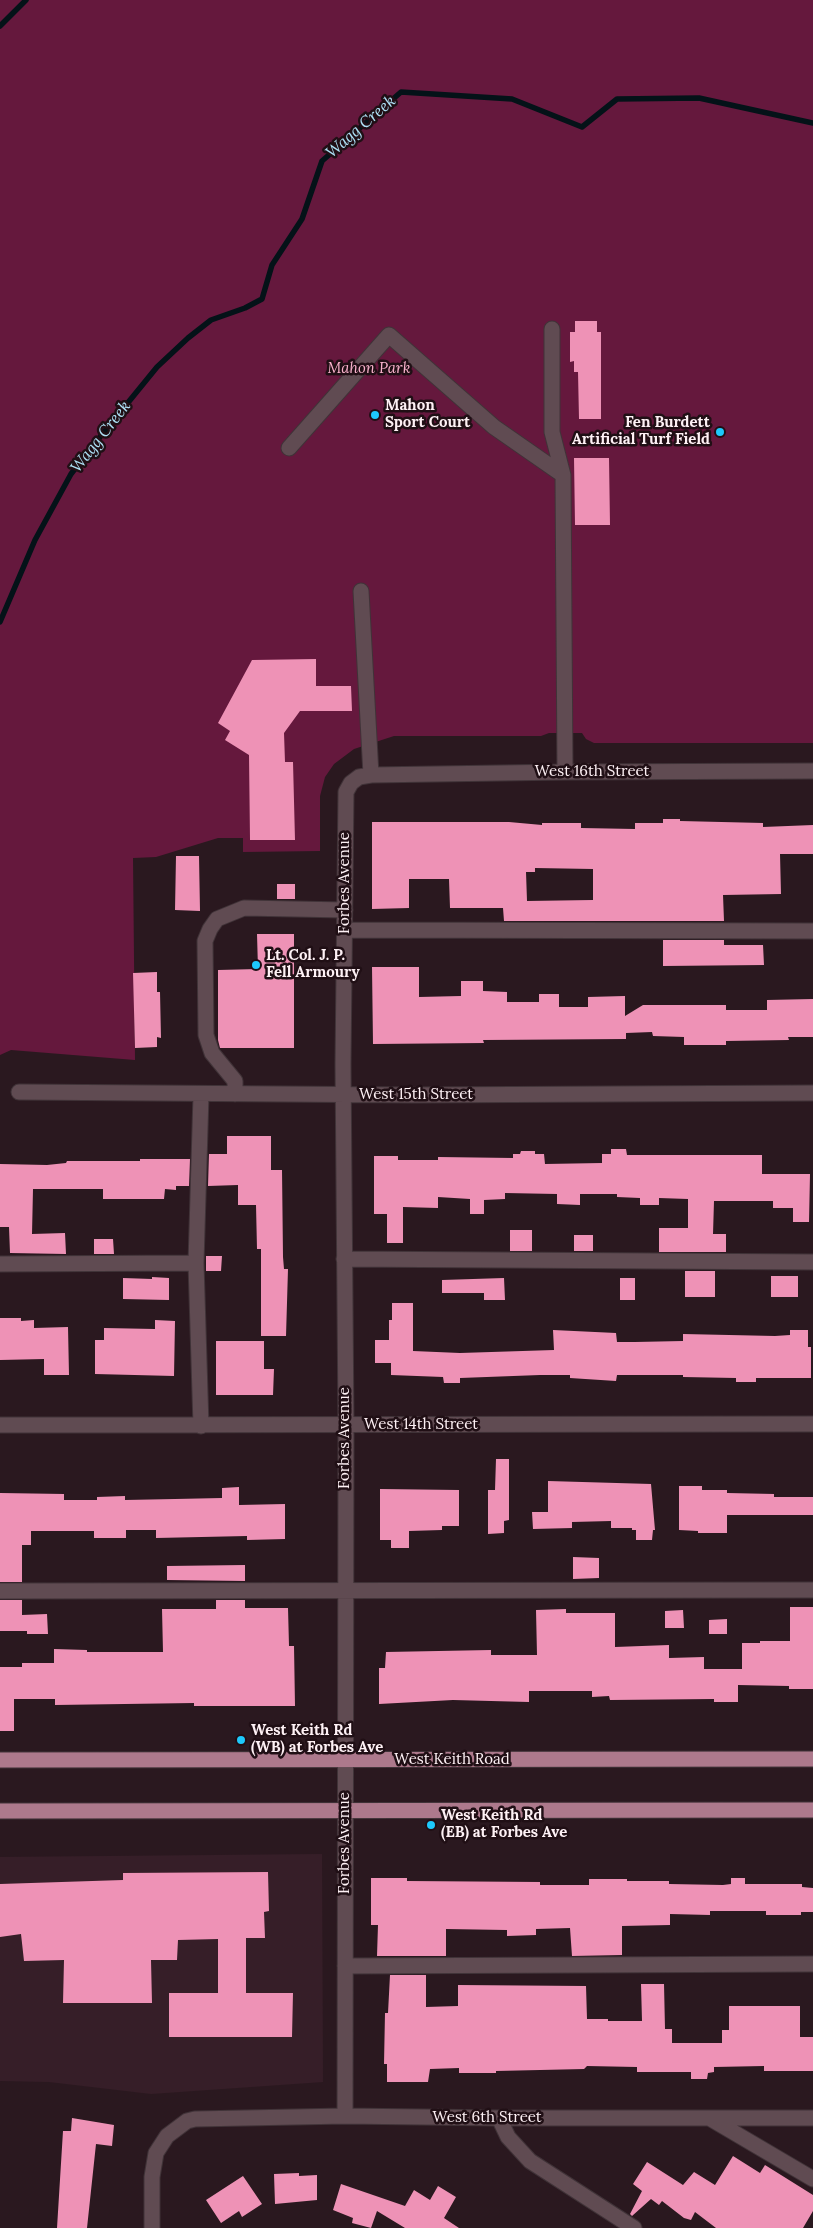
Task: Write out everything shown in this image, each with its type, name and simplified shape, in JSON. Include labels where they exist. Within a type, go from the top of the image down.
[{"type":"main road","name":"West Keith Road","points":[[0,1760],[813,1759]]},
{"type":"main road","points":[[0,1811],[813,1810]]},
{"type":"street","points":[[552,329],[552,432],[563,475],[565,772]]},
{"type":"street","points":[[289,448],[389,335],[494,427],[563,475]]},
{"type":"street","points":[[361,591],[371,775]]},
{"type":"street","name":"West 16th Street","points":[[371,775],[813,771]]},
{"type":"street","name":"Forbes Avenue","points":[[345,2116],[346,1425],[343,1095],[346,792],[351,782],[360,777],[371,775]]},
{"type":"street","points":[[235,1094],[235,1082],[212,1053],[206,1035],[205,941],[210,929],[217,919],[244,908],[345,910]]},
{"type":"street","points":[[345,930],[813,931]]},
{"type":"street","name":"West 15th Street","points":[[19,1092],[201,1095],[813,1093]]},
{"type":"street","points":[[201,1095],[196,1263],[201,1426]]},
{"type":"street","points":[[344,1259],[813,1262]]},
{"type":"street","points":[[0,1264],[196,1263]]},
{"type":"street","name":"West 14th Street","points":[[0,1425],[813,1424]]},
{"type":"street","points":[[0,1591],[813,1590]]},
{"type":"street","points":[[345,1966],[813,1964]]},
{"type":"street","name":"West 6th Street","points":[[152,2228],[153,2164],[160,2144],[167,2136],[187,2121],[195,2119],[345,2116],[813,2118]]},
{"type":"street","points":[[499,2118],[508,2136],[530,2162],[634,2228]]},
{"type":"street","points":[[710,2118],[813,2180]]},
{"type":"shaded area","points":[[322,1854],[323,2082],[151,2094],[49,2082],[0,2081],[0,1857]]},
{"type":"green space","name":"Mahon Park","points":[[0,0],[813,0],[813,743],[594,743],[586,739],[582,733],[549,733],[541,736],[394,736],[354,749],[334,764],[325,777],[320,796],[320,851],[243,852],[243,838],[218,838],[156,857],[133,858],[135,1060],[11,1050],[0,1055]]},
{"type":"building","points":[[575,321],[597,321],[597,332],[601,332],[601,419],[579,419],[578,372],[574,372],[574,361],[570,362],[570,332],[575,332]]},
{"type":"building","points":[[574,458],[609,458],[610,525],[575,525]]},
{"type":"building","points":[[316,659],[316,686],[351,686],[352,711],[300,711],[284,733],[285,762],[293,762],[295,840],[250,840],[249,755],[225,740],[230,731],[218,723],[252,660]]},
{"type":"building","points":[[663,819],[680,819],[680,821],[763,823],[763,827],[813,825],[813,854],[780,854],[781,894],[723,895],[724,921],[504,921],[503,908],[450,908],[449,879],[409,879],[409,908],[372,909],[372,822],[509,822],[542,825],[542,823],[581,823],[581,828],[635,829],[635,823],[663,823]],"holes":[[[535,868],[593,869],[593,900],[527,901],[526,872],[535,872]]]},
{"type":"building","points":[[176,856],[199,856],[200,911],[175,910]]},
{"type":"building","points":[[277,884],[295,884],[295,899],[277,899]]},
{"type":"building","name":"Lt. Col. J. P. Fell Armoury","points":[[257,934],[294,934],[294,1048],[220,1048],[218,1040],[218,970],[258,969]]},
{"type":"building","points":[[663,940],[724,940],[724,945],[763,945],[764,965],[663,966]]},
{"type":"building","points":[[372,967],[419,967],[419,997],[461,996],[461,981],[483,981],[483,991],[507,992],[507,1002],[539,1002],[539,994],[559,994],[559,1007],[588,1007],[588,997],[625,996],[625,1016],[643,1005],[726,1005],[726,1010],[767,1010],[767,1000],[813,999],[813,1037],[788,1037],[789,1040],[726,1041],[726,1045],[684,1045],[684,1037],[653,1036],[652,1032],[626,1033],[626,1039],[483,1040],[484,1043],[373,1044]]},
{"type":"building","points":[[157,972],[157,992],[160,992],[161,1038],[157,1037],[157,1047],[135,1048],[133,973]]},
{"type":"building","points":[[227,1136],[271,1136],[271,1170],[282,1170],[283,1257],[284,1269],[288,1269],[286,1336],[261,1336],[261,1249],[257,1249],[256,1205],[238,1205],[238,1185],[208,1186],[209,1154],[227,1154]]},
{"type":"building","points":[[611,1149],[626,1149],[627,1155],[762,1155],[762,1174],[810,1174],[809,1222],[793,1222],[793,1208],[773,1208],[773,1201],[714,1201],[713,1234],[726,1234],[726,1252],[659,1252],[659,1228],[688,1228],[688,1199],[659,1198],[659,1205],[640,1205],[640,1198],[617,1197],[617,1194],[580,1194],[580,1205],[557,1204],[557,1194],[505,1193],[505,1199],[484,1200],[484,1214],[470,1214],[470,1199],[438,1197],[438,1208],[403,1207],[403,1243],[387,1243],[387,1214],[374,1214],[374,1156],[398,1156],[398,1160],[438,1160],[438,1157],[513,1158],[513,1154],[520,1154],[521,1151],[535,1151],[535,1154],[544,1154],[545,1164],[602,1163],[602,1154],[611,1154]]},
{"type":"building","points":[[140,1159],[190,1159],[189,1186],[176,1186],[176,1190],[165,1189],[164,1199],[103,1199],[103,1189],[33,1189],[32,1234],[65,1233],[66,1254],[10,1253],[9,1227],[0,1227],[0,1164],[47,1165],[66,1163],[67,1161],[140,1161]]},
{"type":"building","points":[[510,1230],[532,1230],[532,1251],[510,1251]]},
{"type":"building","points":[[574,1235],[593,1235],[593,1251],[574,1251]]},
{"type":"building","points":[[94,1239],[113,1239],[114,1254],[94,1254]]},
{"type":"building","points":[[206,1256],[222,1256],[221,1271],[206,1271]]},
{"type":"building","points":[[685,1271],[715,1271],[715,1297],[685,1297]]},
{"type":"building","points":[[771,1276],[798,1276],[798,1297],[771,1297]]},
{"type":"building","points":[[152,1277],[169,1278],[169,1300],[123,1299],[123,1278],[152,1279]]},
{"type":"building","points":[[504,1278],[505,1300],[484,1300],[484,1293],[442,1293],[442,1280]]},
{"type":"building","points":[[620,1278],[635,1278],[635,1300],[620,1300]]},
{"type":"building","points":[[392,1303],[413,1303],[413,1351],[460,1353],[554,1350],[553,1330],[616,1333],[617,1342],[635,1342],[683,1341],[683,1334],[775,1336],[790,1335],[790,1330],[808,1330],[808,1347],[811,1347],[811,1378],[756,1378],[756,1382],[736,1382],[736,1378],[683,1377],[683,1375],[617,1375],[616,1381],[570,1378],[570,1375],[540,1375],[460,1378],[460,1383],[444,1383],[443,1377],[391,1375],[391,1363],[375,1363],[375,1340],[389,1340],[389,1320],[392,1320]]},
{"type":"building","points":[[0,1318],[21,1318],[21,1321],[34,1320],[34,1328],[68,1327],[69,1375],[44,1375],[44,1359],[0,1360]]},
{"type":"building","points":[[155,1320],[175,1321],[174,1376],[95,1374],[95,1340],[104,1340],[104,1328],[155,1329]]},
{"type":"building","points":[[216,1341],[264,1341],[264,1369],[274,1369],[273,1395],[216,1395]]},
{"type":"building","points":[[496,1459],[509,1459],[509,1520],[504,1521],[504,1533],[488,1534],[488,1490],[495,1490]]},
{"type":"building","points":[[548,1481],[651,1484],[655,1530],[653,1530],[652,1540],[636,1540],[636,1530],[632,1530],[632,1528],[611,1528],[611,1521],[572,1522],[572,1528],[533,1529],[532,1512],[548,1512]]},
{"type":"building","points":[[679,1486],[702,1486],[702,1490],[727,1490],[727,1493],[774,1494],[774,1497],[813,1497],[813,1515],[727,1515],[727,1533],[698,1533],[698,1531],[679,1530]]},
{"type":"building","points":[[239,1487],[239,1505],[285,1504],[285,1539],[247,1540],[247,1536],[156,1538],[156,1530],[126,1530],[126,1538],[94,1538],[94,1531],[31,1531],[31,1545],[22,1545],[22,1582],[0,1582],[0,1493],[64,1494],[64,1500],[97,1500],[97,1497],[125,1496],[125,1500],[222,1498],[222,1488]]},
{"type":"building","points":[[380,1489],[459,1490],[459,1526],[442,1526],[442,1530],[409,1531],[409,1548],[391,1548],[391,1540],[380,1540]]},
{"type":"building","points":[[573,1557],[599,1558],[599,1578],[573,1579]]},
{"type":"building","points":[[245,1565],[245,1581],[167,1580],[167,1566]]},
{"type":"building","points":[[0,1600],[22,1600],[22,1615],[47,1614],[48,1634],[27,1634],[27,1631],[0,1631]]},
{"type":"building","points":[[216,1600],[245,1600],[245,1608],[288,1608],[289,1646],[294,1646],[295,1706],[194,1706],[194,1703],[55,1705],[55,1699],[14,1699],[14,1731],[0,1731],[0,1667],[22,1667],[22,1663],[54,1663],[54,1649],[87,1650],[87,1652],[163,1652],[162,1609],[216,1609]]},
{"type":"building","points":[[790,1607],[813,1607],[813,1689],[789,1689],[789,1686],[738,1685],[738,1702],[714,1702],[714,1699],[610,1700],[609,1696],[592,1697],[592,1691],[529,1691],[529,1702],[453,1700],[379,1704],[379,1668],[385,1668],[386,1652],[491,1650],[491,1655],[537,1655],[536,1610],[566,1609],[566,1613],[615,1613],[615,1647],[669,1645],[669,1658],[704,1657],[704,1669],[742,1669],[742,1643],[790,1641]]},
{"type":"building","points":[[683,1610],[684,1628],[665,1628],[665,1611]]},
{"type":"building","points":[[727,1619],[727,1634],[709,1634],[709,1620]]},
{"type":"building","points":[[268,1872],[269,1911],[264,1912],[265,1938],[246,1938],[246,1993],[293,1993],[292,2037],[169,2037],[169,1993],[218,1993],[218,1939],[178,1940],[177,1960],[151,1960],[152,2003],[63,2003],[64,1960],[24,1961],[21,1934],[0,1937],[0,1884],[123,1880],[123,1873]]},
{"type":"building","points":[[371,1878],[407,1878],[407,1881],[540,1882],[540,1885],[589,1885],[589,1879],[627,1879],[627,1881],[669,1881],[669,1884],[723,1885],[731,1884],[731,1878],[745,1878],[745,1884],[802,1884],[802,1887],[813,1888],[813,1912],[801,1912],[801,1915],[766,1915],[766,1911],[710,1911],[710,1915],[670,1914],[670,1925],[622,1926],[622,1955],[572,1956],[570,1928],[536,1929],[536,1935],[507,1936],[507,1930],[446,1929],[446,1956],[377,1956],[378,1925],[371,1925]]},
{"type":"building","points":[[390,1975],[426,1975],[426,2007],[458,2006],[458,1985],[586,1986],[587,2019],[608,2019],[608,2021],[642,2021],[641,1984],[664,1984],[665,2029],[672,2029],[672,2043],[722,2043],[722,2030],[729,2030],[729,2006],[800,2006],[800,2037],[813,2037],[813,2071],[764,2071],[764,2066],[714,2067],[714,2072],[708,2073],[707,2079],[691,2079],[691,2072],[637,2072],[637,2067],[587,2066],[584,2069],[496,2071],[496,2073],[459,2073],[459,2068],[430,2069],[428,2082],[387,2082],[387,2064],[384,2064],[385,2013],[388,2013]]},
{"type":"building","points":[[72,2118],[114,2125],[112,2146],[96,2144],[87,2228],[57,2228],[63,2131],[71,2131]]},
{"type":"building","points":[[733,2156],[760,2173],[765,2165],[813,2195],[813,2211],[803,2228],[716,2228],[695,2212],[691,2220],[684,2218],[662,2201],[659,2205],[651,2199],[632,2216],[630,2214],[642,2191],[633,2184],[647,2162],[683,2185],[694,2172],[715,2185]]},
{"type":"building","points":[[299,2173],[299,2176],[317,2175],[317,2200],[275,2204],[274,2174]]},
{"type":"building","points":[[243,2176],[262,2204],[242,2217],[239,2211],[221,2223],[206,2200]]},
{"type":"building","points":[[341,2184],[405,2206],[414,2190],[430,2200],[438,2186],[456,2197],[444,2218],[459,2228],[405,2228],[377,2211],[371,2228],[352,2223],[353,2218],[333,2210]]},
{"type":"waterway","points":[[0,26],[26,0]]},
{"type":"waterway","name":"Wagg Creek","points":[[0,622],[35,540],[71,474],[157,367],[188,338],[211,320],[245,308],[262,299],[272,265],[302,219],[322,161],[401,92],[512,99],[582,127],[617,99],[699,98],[813,123]]},
{"type":"place","name":"Mahon Sport Court","points":[[375,415]]},
{"type":"place","name":"Fen Burdett Artificial Turf Field","points":[[720,432]]},
{"type":"place","name":"Lt. Col. J. P. Fell Armoury","points":[[256,965]]},
{"type":"place","name":"West Keith Rd (WB) at Forbes Ave","points":[[241,1740]]},
{"type":"place","name":"West Keith Rd (EB) at Forbes Ave","points":[[431,1825]]}]
